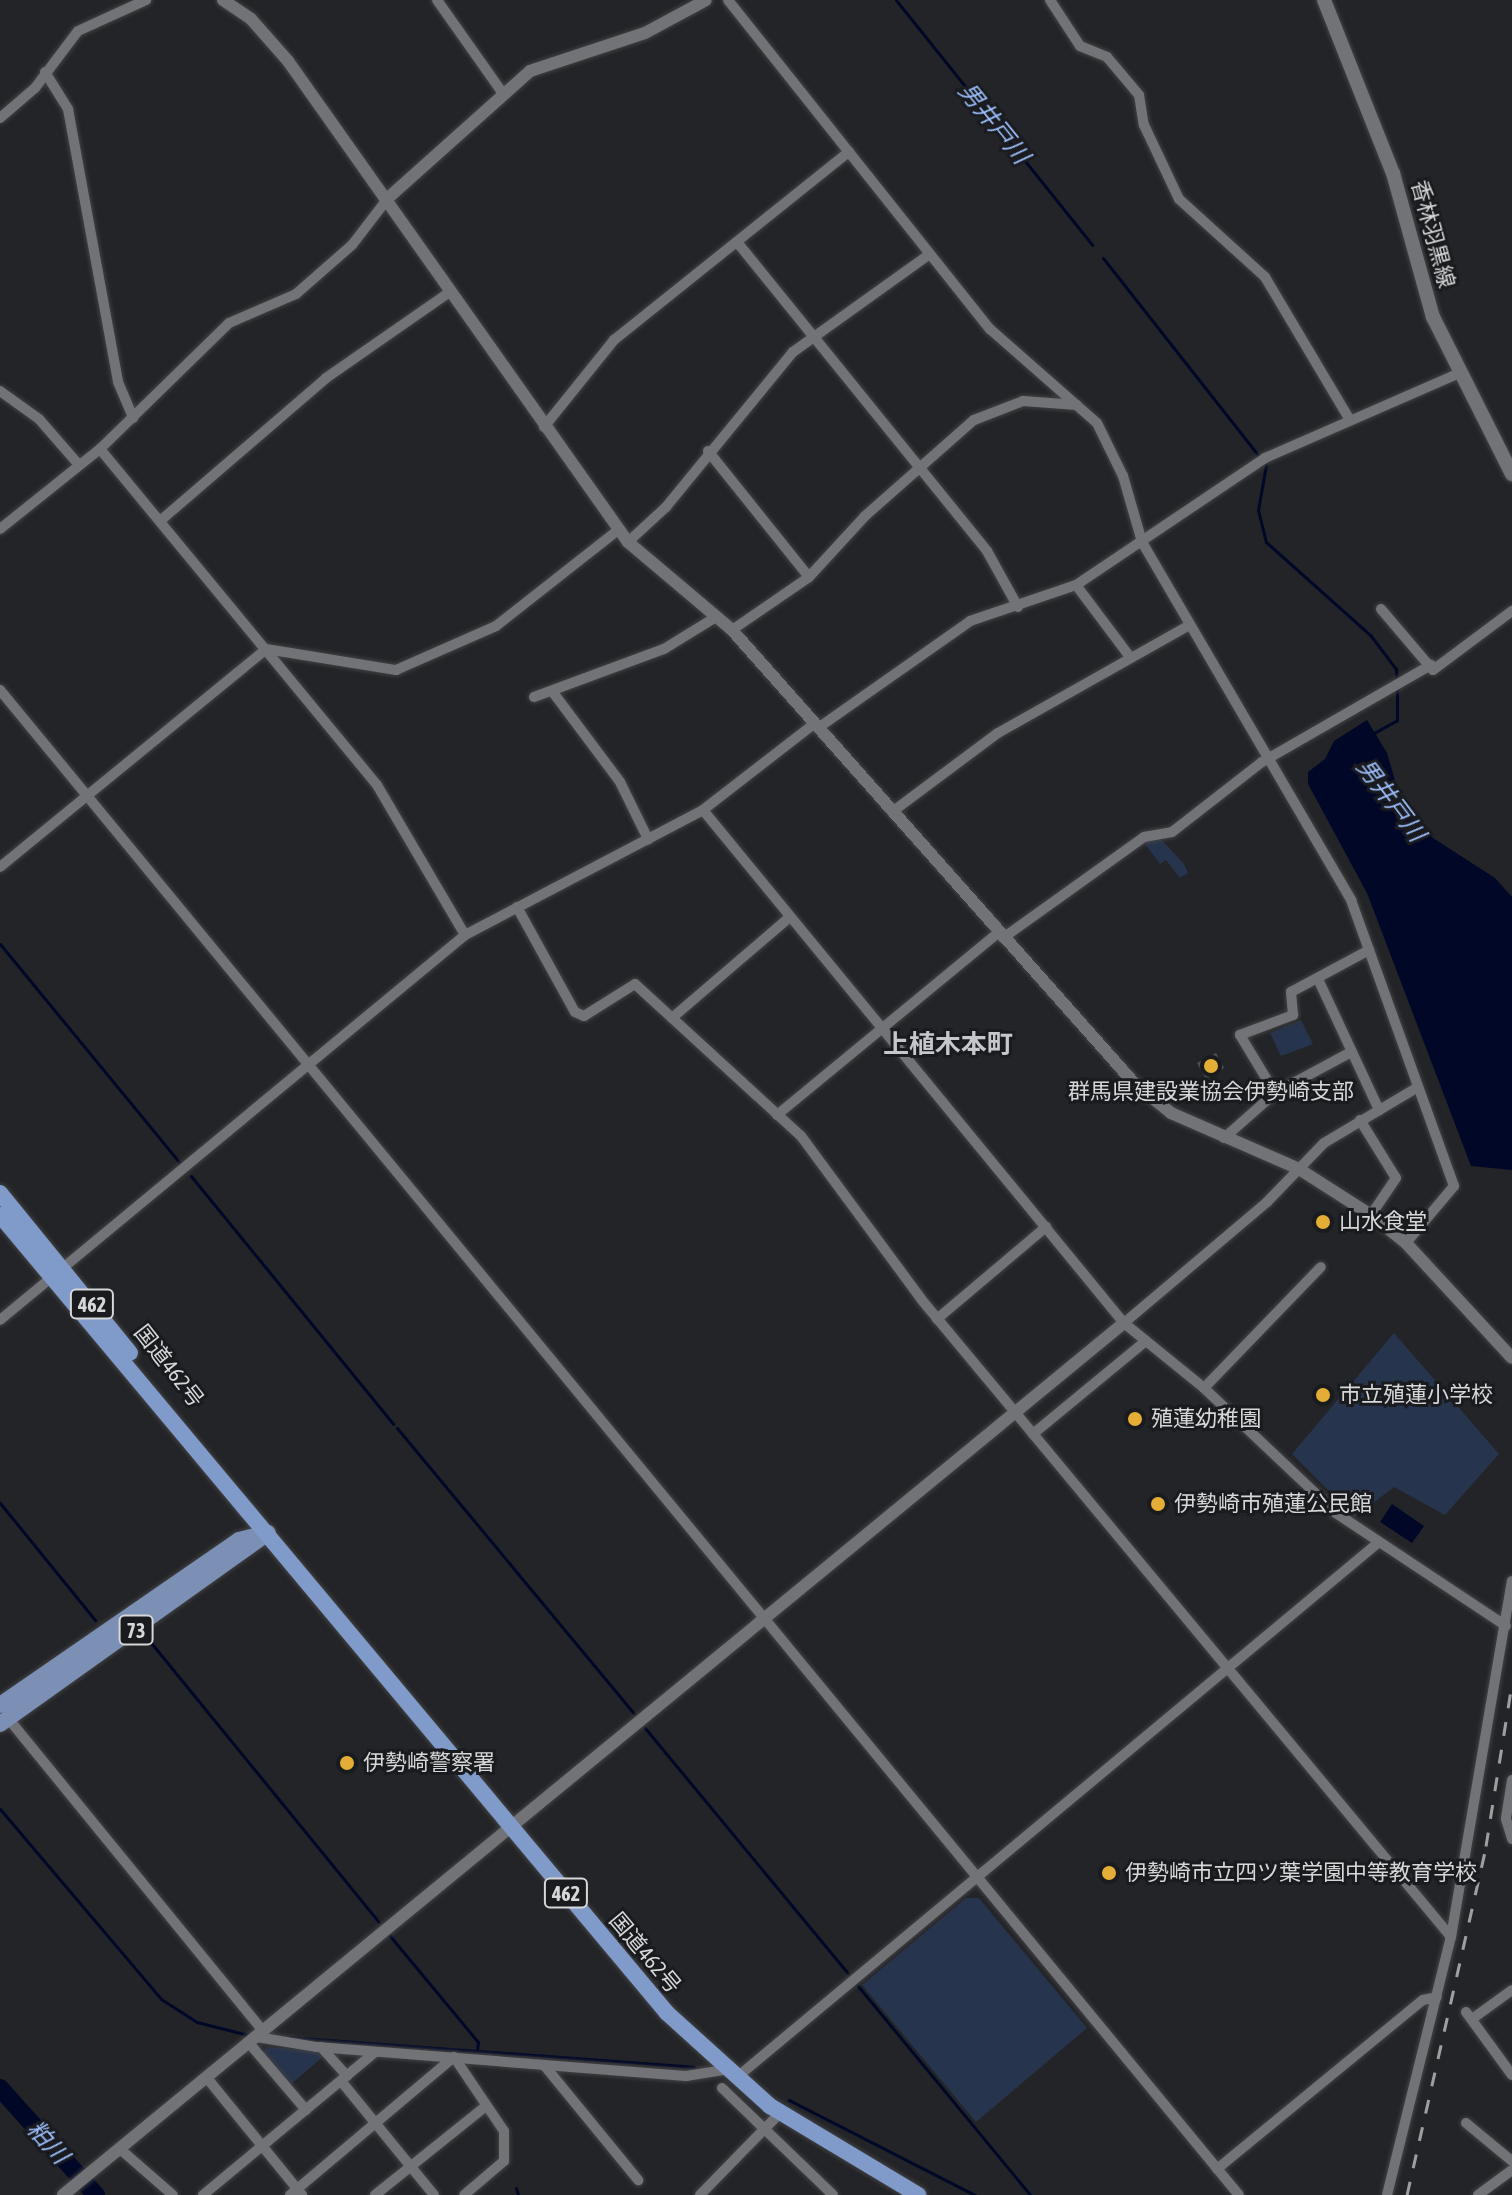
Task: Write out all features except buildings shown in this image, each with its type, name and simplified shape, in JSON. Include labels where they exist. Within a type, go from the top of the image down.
[{"type":"highway","name":"国道462号","points":[[0,1193],[57,1273],[268,1533],[646,1990],[727,2079],[918,2195]]},
{"type":"highway","name":"国道462号","points":[[0,1215],[57,1273]]},
{"type":"main road","name":"香林羽黒線","points":[[1324,0],[1373,117],[1433,317],[1512,474]]},
{"type":"main road","name":"73","points":[[2,1714],[268,1533]]},
{"type":"street","points":[[0,118],[45,72],[78,31],[146,0]]},
{"type":"street","points":[[223,0],[251,19],[288,61],[388,198],[447,294],[628,542],[732,630],[1000,936],[1134,1083],[1171,1113],[1299,1169],[1371,1215],[1406,1243],[1512,1358]]},
{"type":"street","points":[[437,0],[502,92]]},
{"type":"street","points":[[0,529],[100,449],[229,323],[296,294],[352,245],[388,198],[502,92],[541,65],[645,33],[706,0]]},
{"type":"street","points":[[728,0],[990,329],[1097,423],[1123,476],[1142,542],[1351,900],[1454,1186],[1406,1243]]},
{"type":"street","points":[[1050,0],[1080,46],[1107,57],[1139,95],[1144,125],[1179,199],[1265,277],[1350,420]]},
{"type":"street","points":[[45,72],[68,109],[118,382],[133,418]]},
{"type":"street","points":[[544,427],[614,340],[849,152]]},
{"type":"street","points":[[737,242],[987,551],[1018,607]]},
{"type":"street","points":[[628,542],[666,507],[708,451],[814,336],[930,254]]},
{"type":"street","points":[[160,521],[326,378],[447,294]]},
{"type":"street","points":[[0,1320],[465,935],[703,810],[816,726],[970,621],[1076,585],[1265,458],[1460,373]]},
{"type":"street","points":[[0,391],[39,419],[79,465]]},
{"type":"street","points":[[732,630],[809,577],[919,468],[974,420],[1023,401],[1079,405]]},
{"type":"street","points":[[100,449],[395,810],[465,935]]},
{"type":"street","points":[[708,451],[809,577]]},
{"type":"street","points":[[0,867],[266,649],[396,670],[496,626],[618,530]]},
{"type":"street","points":[[1076,585],[1130,657]]},
{"type":"street","points":[[1381,609],[1431,665],[1439,667],[1512,611]]},
{"type":"street","points":[[534,697],[664,649],[716,617]]},
{"type":"street","points":[[892,812],[998,733],[1190,625]]},
{"type":"street","points":[[777,1115],[1000,936],[1144,837],[1172,832],[1269,758],[1431,665]]},
{"type":"street","points":[[0,690],[1239,2195]]},
{"type":"street","points":[[552,691],[620,782],[648,839]]},
{"type":"street","points":[[703,810],[1124,1323],[1204,1388],[1336,1513],[1506,1626]]},
{"type":"street","points":[[517,907],[575,1012],[584,1016],[635,984],[801,1136],[937,1319],[1451,1937]]},
{"type":"street","points":[[672,1018],[790,917]]},
{"type":"street","points":[[1275,1093],[1240,1035],[1293,1015],[1291,992],[1369,950]]},
{"type":"street","points":[[1318,979],[1379,1110]]},
{"type":"street","points":[[1224,1138],[1275,1093],[1351,1052]]},
{"type":"street","points":[[63,2195],[763,1618],[1016,1414],[1299,1169],[1360,1120],[1418,1087]]},
{"type":"street","points":[[1360,1120],[1396,1178],[1371,1215]]},
{"type":"street","points":[[937,1319],[1046,1227]]},
{"type":"street","points":[[1204,1388],[1321,1267]]},
{"type":"street","points":[[1033,1434],[1146,1341]]},
{"type":"street","points":[[257,2037],[375,2052],[727,2079],[1229,1672],[1378,1543]]},
{"type":"street","points":[[1387,2195],[1451,1937],[1512,1581]]},
{"type":"street","points":[[2,1714],[257,2037],[306,2110]]},
{"type":"street","points":[[1512,1780],[1506,1819],[1512,1839]]},
{"type":"street","points":[[1512,1990],[1469,2015],[1512,2075]]},
{"type":"street","points":[[1217,2169],[1423,2000],[1437,1997]]},
{"type":"street","points":[[321,2047],[377,2125],[434,2195]]},
{"type":"street","points":[[203,2195],[375,2052]]},
{"type":"street","points":[[207,2078],[297,2193],[454,2057]]},
{"type":"street","points":[[454,2057],[504,2131],[506,2157],[464,2195]]},
{"type":"street","points":[[544,2065],[638,2180]]},
{"type":"street","points":[[727,2079],[766,2130],[833,2195]]},
{"type":"street","points":[[375,2195],[486,2106]]},
{"type":"street","points":[[700,2195],[780,2113]]},
{"type":"street","points":[[1466,2123],[1512,2161]]},
{"type":"street","points":[[116,2152],[173,2195]]},
{"type":"street","points":[[1478,2195],[1512,2170]]},
{"type":"shaded area","points":[[1160,838],[1184,864],[1188,873],[1180,878],[1166,860],[1160,864],[1143,841]]},
{"type":"shaded area","points":[[1301,1020],[1313,1044],[1281,1056],[1270,1033]]},
{"type":"shaded area","points":[[1394,1333],[1499,1454],[1445,1515],[1394,1487],[1355,1517],[1292,1454]]},
{"type":"shaded area","points":[[966,1898],[979,1898],[1087,2028],[976,2122],[862,1985]]},
{"type":"shaded area","points":[[266,2047],[321,2051],[325,2055],[290,2085],[263,2054]]},
{"type":"water","points":[[1367,720],[1387,753],[1399,794],[1433,838],[1495,878],[1512,897],[1512,1170],[1471,1166],[1367,893],[1308,784],[1308,772],[1325,759],[1334,741]]},
{"type":"water","points":[[1392,1504],[1424,1526],[1412,1543],[1380,1522]]},
{"type":"waterway","name":"男井戸川","points":[[896,0],[1092,245]]},
{"type":"waterway","name":"男井戸川","points":[[1103,258],[1258,455]]},
{"type":"waterway","name":"男井戸川","points":[[1266,465],[1258,510],[1266,542],[1371,636],[1396,669],[1397,682]]},
{"type":"waterway","name":"男井戸川","points":[[1374,733],[1397,720],[1397,689]]},
{"type":"waterway","points":[[0,944],[179,1162]]},
{"type":"waterway","points":[[191,1176],[393,1424]]},
{"type":"waterway","points":[[397,1428],[634,1713]]},
{"type":"waterway","points":[[0,1503],[95,1620]]},
{"type":"waterway","points":[[148,1639],[379,1922]]},
{"type":"waterway","points":[[645,1728],[848,1973]]},
{"type":"waterway","points":[[0,1809],[161,1999],[197,2022],[248,2035]]},
{"type":"waterway","points":[[390,1936],[478,2042],[477,2050]]},
{"type":"waterway","points":[[858,1986],[1030,2195]]},
{"type":"waterway","points":[[289,2037],[694,2067]]},
{"type":"waterway","name":"粕川","points":[[0,2088],[96,2195]]},
{"type":"waterway","points":[[789,2100],[975,2195]]},
{"type":"waterway","points":[[516,2188],[518,2195]]},
{"type":"railway","points":[[1407,2195],[1486,1846],[1512,1683]]},
{"type":"place","name":"群馬県建設業協会伊勢崎支部","points":[[1211,1066]]},
{"type":"place","name":"山水食堂","points":[[1323,1222]]},
{"type":"place","name":"市立殖蓮小学校","points":[[1323,1395]]},
{"type":"place","name":"殖蓮幼稚園","points":[[1135,1419]]},
{"type":"place","name":"伊勢崎市殖蓮公民館","points":[[1158,1504]]},
{"type":"place","name":"伊勢崎警察署","points":[[347,1763]]},
{"type":"place","name":"伊勢崎市立四ツ葉学園中等教育学校","points":[[1109,1873]]},
{"type":"district","name":"上植木本町","points":[[948,1045]]}]
